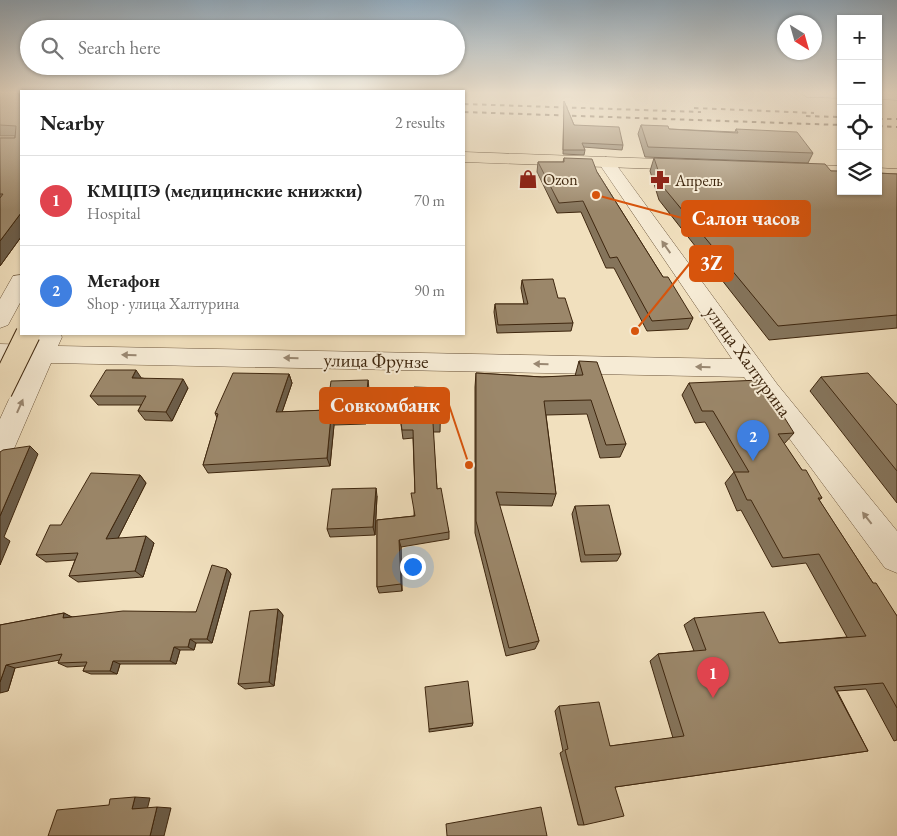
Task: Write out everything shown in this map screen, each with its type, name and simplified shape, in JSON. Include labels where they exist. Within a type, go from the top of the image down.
[{"type":"main road","points":[[465,157],[704,166]]},
{"type":"main road","points":[[772,168],[837,171]]},
{"type":"main road","points":[[882,173],[897,174]]},
{"type":"main road","points":[[0,391],[41,340]]},
{"type":"street","name":"улица Халтурина","points":[[606,162],[752,368],[897,557]]},
{"type":"street","points":[[0,320],[20,283]]},
{"type":"street","name":"улица Фрунзе","points":[[0,353],[41,340],[752,368]]},
{"type":"street","points":[[0,450],[41,340]]},
{"type":"building","points":[[15,132],[20,132],[20,214],[0,241],[0,198],[3,194],[0,194],[0,138],[15,138]]},
{"type":"building","points":[[563,132],[620,132],[623,145],[582,143],[585,150],[563,150]]},
{"type":"building","points":[[643,132],[797,132],[813,153],[648,147]]},
{"type":"building","points":[[564,158],[592,159],[597,172],[663,277],[668,277],[693,318],[652,321],[617,257],[610,258],[583,201],[559,203],[538,162],[564,162]]},
{"type":"building","points":[[654,158],[825,164],[831,171],[837,171],[837,195],[882,195],[882,173],[897,174],[897,315],[778,326],[664,188]]},
{"type":"building","points":[[553,279],[558,298],[565,298],[573,323],[498,325],[495,304],[528,304],[522,280]]},
{"type":"building","points":[[579,361],[597,362],[626,444],[606,445],[591,400],[544,401],[556,494],[496,492],[539,641],[509,648],[476,521],[476,373],[542,377],[583,375]]},
{"type":"building","points":[[106,370],[136,370],[132,378],[183,379],[166,412],[138,411],[146,396],[90,396]]},
{"type":"building","points":[[233,373],[289,374],[276,412],[327,410],[331,381],[368,380],[365,415],[331,416],[327,458],[203,465],[218,414],[215,413]]},
{"type":"building","points":[[868,373],[897,405],[897,471],[821,377]]},
{"type":"building","points":[[761,380],[794,433],[778,434],[802,470],[806,470],[822,498],[818,498],[873,583],[876,583],[897,616],[897,708],[883,683],[834,687],[868,751],[615,787],[624,816],[584,825],[565,750],[568,749],[559,706],[599,702],[610,746],[684,736],[658,654],[706,650],[694,618],[764,612],[779,643],[866,636],[819,554],[783,558],[751,500],[747,500],[734,472],[749,472],[713,411],[702,411],[689,383]]},
{"type":"building","points":[[414,387],[441,388],[440,423],[433,423],[437,489],[441,488],[449,532],[399,540],[401,584],[377,587],[377,520],[415,516],[411,493],[415,493],[413,430],[402,430],[398,402],[413,402]]},
{"type":"building","points":[[30,446],[0,516],[0,452]]},
{"type":"building","points":[[91,473],[140,475],[106,539],[146,536],[135,571],[69,576],[78,553],[36,555],[50,525],[61,525]]},
{"type":"building","points":[[376,488],[373,527],[327,529],[332,489]]},
{"type":"building","points":[[609,505],[621,554],[585,555],[575,506]]},
{"type":"building","points":[[212,565],[227,569],[207,639],[190,639],[188,647],[174,647],[170,661],[113,661],[110,671],[83,671],[87,662],[58,663],[62,654],[6,665],[0,682],[0,625],[64,613],[63,618],[123,611],[196,612]]},
{"type":"building","points":[[278,609],[269,682],[238,684],[250,611]]},
{"type":"building","points":[[468,681],[473,723],[429,729],[425,687]]},
{"type":"building","points":[[135,797],[132,809],[157,807],[150,836],[48,836],[57,810],[109,805],[110,799]]},
{"type":"building","points":[[541,807],[547,836],[447,836],[446,824]]},
{"type":"place","name":"Ozon","points":[[528,179]]},
{"type":"place","name":"Апрель","points":[[660,180]]},
{"type":"place","name":"Салон часов","points":[[596,195]]},
{"type":"place","name":"3Z","points":[[635,331]]},
{"type":"place","name":"Мегафон","points":[[753,461]]},
{"type":"place","name":"Совкомбанк","points":[[469,465]]},
{"type":"place","name":"КМЦПЭ (медицинские книжки)","points":[[713,698]]}]
